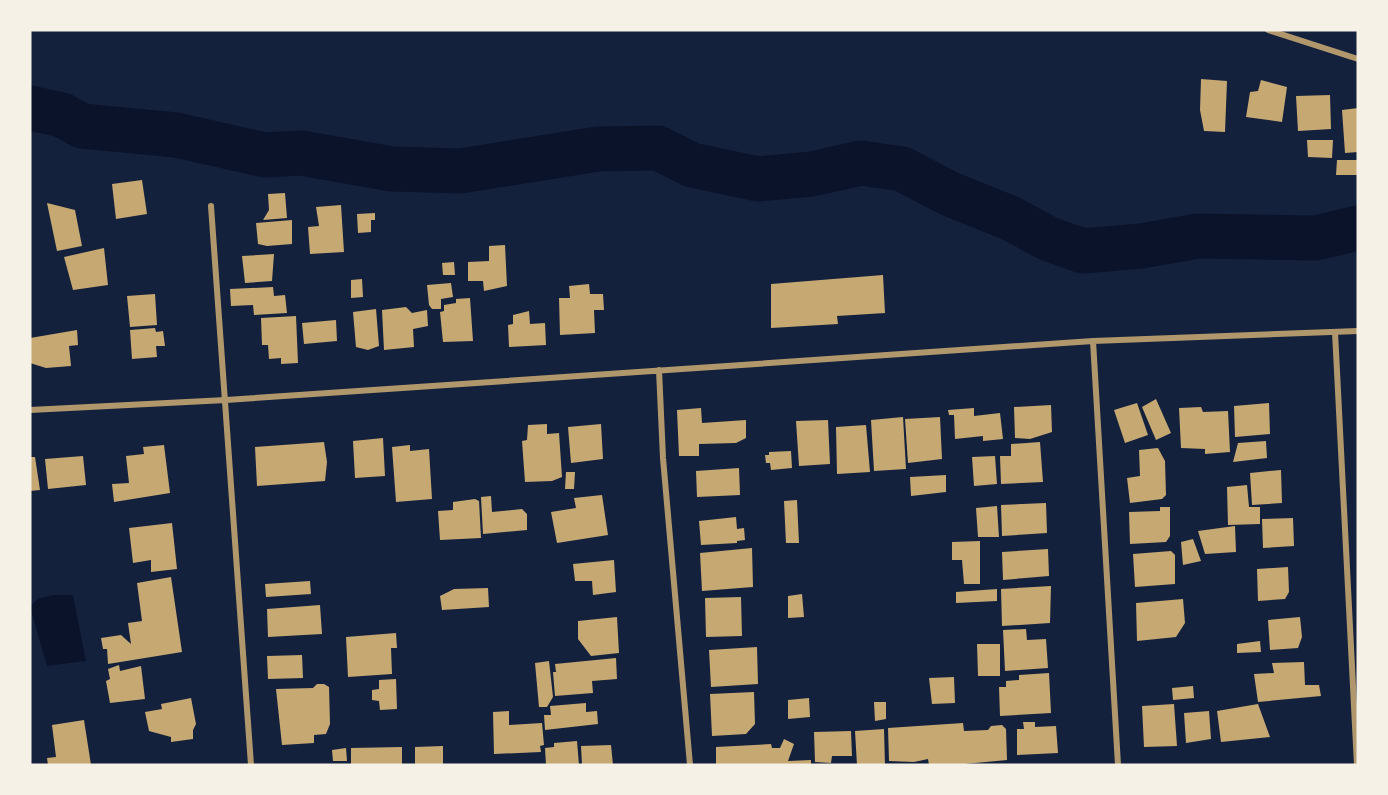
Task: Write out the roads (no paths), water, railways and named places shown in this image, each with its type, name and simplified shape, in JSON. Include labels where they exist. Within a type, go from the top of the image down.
[{"type":"street","points":[[1268,30],[1358,59]]},
{"type":"street","points":[[211,206],[251,765]]},
{"type":"street","points":[[30,410],[226,400],[1093,340],[1358,331]]},
{"type":"street","points":[[1335,332],[1357,765]]},
{"type":"street","points":[[1093,340],[1118,765]]},
{"type":"street","points":[[660,370],[663,458],[690,765]]},
{"type":"water","points":[[53,595],[73,595],[86,661],[47,666],[30,607],[37,599]]},
{"type":"waterway","points":[[30,108],[62,115],[82,126],[176,135],[265,155],[301,153],[392,169],[460,171],[598,149],[658,148],[692,165],[758,179],[812,174],[861,163],[902,169],[950,194],[1010,218],[1049,239],[1083,251],[1141,246],[1198,236],[1316,238],[1358,228]]}]
